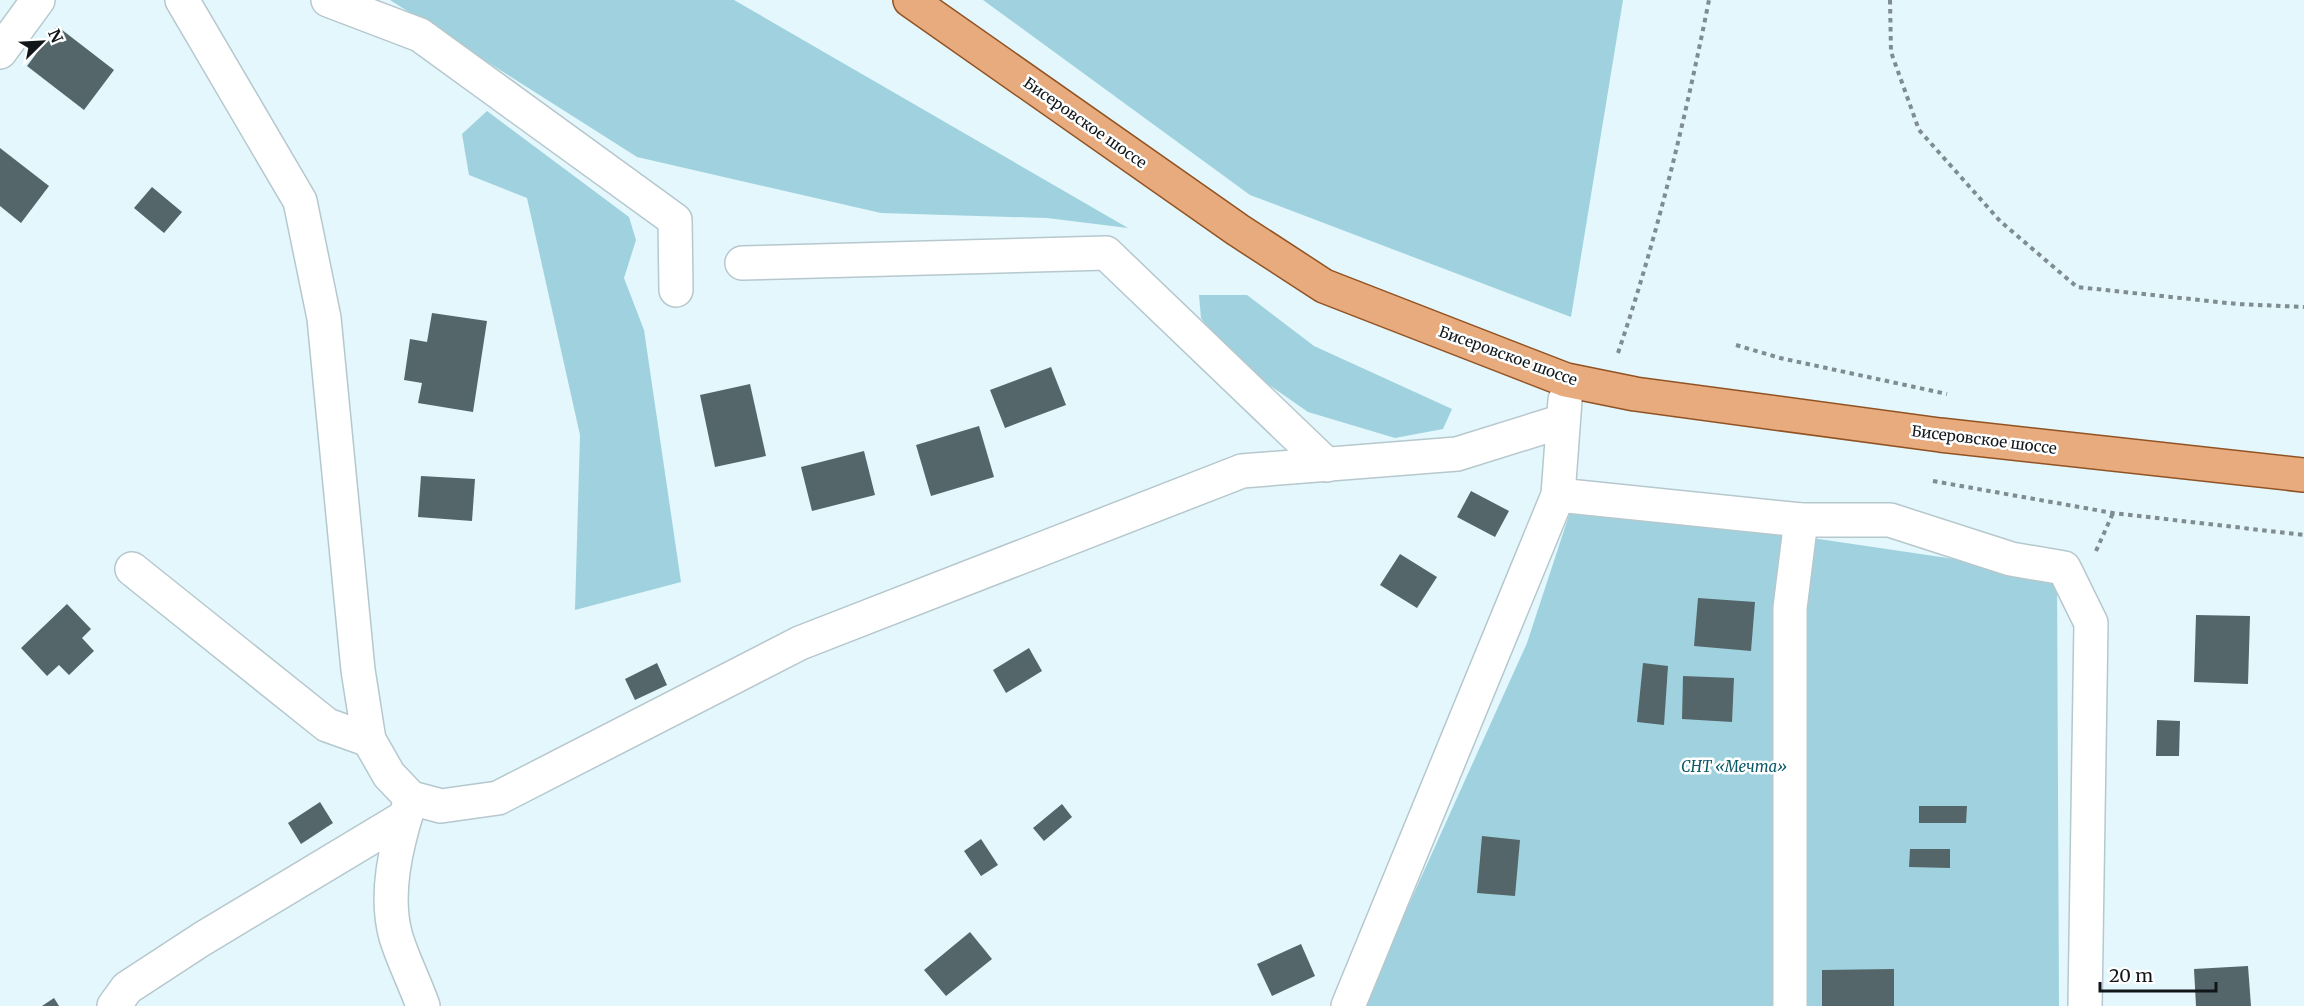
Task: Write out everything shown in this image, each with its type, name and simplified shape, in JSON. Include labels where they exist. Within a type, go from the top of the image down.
[{"type":"main road","name":"Бисеровское шоссе","points":[[910,0],[1238,230],[1324,286],[1566,380],[1607,388],[1940,435],[2304,475]]},
{"type":"street","points":[[0,52],[38,0]]},
{"type":"street","points":[[182,0],[300,201],[324,318],[358,670],[369,740],[408,808],[397,843],[392,888],[396,935],[423,1006]]},
{"type":"street","points":[[328,0],[420,35],[675,220],[676,290]]},
{"type":"street","points":[[742,263],[1106,253],[1328,465]]},
{"type":"street","points":[[1348,1006],[1558,495],[1566,380]]},
{"type":"street","points":[[114,1006],[127,988],[408,808],[498,798],[800,643],[1242,471],[1457,454],[1563,420]]},
{"type":"street","points":[[1558,495],[1801,520],[1890,520],[2011,559],[2064,568],[2091,623],[2085,1006]]},
{"type":"street","points":[[1790,1006],[1790,608],[1801,520]]},
{"type":"street","points":[[132,569],[327,725],[369,740]]},
{"type":"path","points":[[1607,388],[1648,265],[1693,79],[1709,0]]},
{"type":"path","points":[[1890,0],[1891,52],[1919,130],[2000,221],[2077,287],[2237,304],[2304,307]]},
{"type":"path","points":[[1736,345],[1780,358],[1947,394]]},
{"type":"path","points":[[1933,481],[2113,513],[2304,535]]},
{"type":"green space","points":[[390,0],[734,0],[1128,228],[1047,218],[881,213],[637,157]]},
{"type":"green space","points":[[983,0],[1623,0],[1571,317],[1250,195]]},
{"type":"green space","points":[[487,111],[629,217],[636,240],[624,278],[644,330],[681,582],[575,610],[580,435],[527,198],[469,175],[462,134]]},
{"type":"green space","points":[[1199,295],[1247,295],[1314,346],[1452,409],[1443,429],[1395,438],[1308,412],[1228,356],[1201,318]]},
{"type":"green space","name":"СНТ «Мечта»","points":[[1573,503],[2057,574],[2059,1006],[1363,1006],[1527,643]]},
{"type":"building","points":[[57,26],[114,70],[84,110],[27,66]]},
{"type":"building","points":[[0,148],[49,186],[21,223],[0,206]]},
{"type":"building","points":[[152,187],[182,212],[164,233],[134,208]]},
{"type":"building","points":[[432,313],[487,321],[473,412],[418,403],[422,383],[404,380],[410,339],[427,342]]},
{"type":"building","points":[[1051,367],[1066,405],[1005,428],[990,390]]},
{"type":"building","points":[[750,384],[766,456],[715,467],[700,395]]},
{"type":"building","points":[[979,426],[994,477],[931,496],[916,445]]},
{"type":"building","points":[[864,451],[875,495],[812,511],[801,467]]},
{"type":"building","points":[[421,476],[475,479],[472,521],[418,517]]},
{"type":"building","points":[[1471,491],[1509,511],[1495,537],[1457,517]]},
{"type":"building","points":[[1400,554],[1437,577],[1417,608],[1380,585]]},
{"type":"building","points":[[1698,598],[1755,602],[1751,651],[1694,646]]},
{"type":"building","points":[[67,604],[91,629],[82,638],[94,651],[69,675],[59,665],[47,676],[21,648]]},
{"type":"building","points":[[2196,615],[2250,616],[2248,684],[2194,682]]},
{"type":"building","points":[[1029,648],[1042,671],[1006,693],[993,670]]},
{"type":"building","points":[[657,663],[667,685],[635,700],[625,679]]},
{"type":"building","points":[[1643,663],[1668,666],[1664,725],[1637,722]]},
{"type":"building","points":[[1683,676],[1734,678],[1732,722],[1682,719]]},
{"type":"building","points":[[2157,720],[2180,721],[2179,756],[2156,756]]},
{"type":"building","points":[[320,802],[333,823],[301,844],[288,823]]},
{"type":"building","points":[[1062,804],[1072,817],[1044,841],[1033,828]]},
{"type":"building","points":[[1919,806],[1967,806],[1966,823],[1919,823]]},
{"type":"building","points":[[1482,836],[1520,840],[1515,896],[1477,893]]},
{"type":"building","points":[[981,839],[998,865],[981,876],[964,851]]},
{"type":"building","points":[[1910,849],[1950,849],[1950,868],[1909,867]]},
{"type":"building","points":[[970,932],[992,959],[946,996],[924,970]]},
{"type":"building","points":[[1301,944],[1315,976],[1272,996],[1257,964]]},
{"type":"building","points":[[2248,966],[2251,1006],[2196,1006],[2194,969]]},
{"type":"building","points":[[1894,969],[1894,1006],[1822,1006],[1822,970]]},
{"type":"building","points":[[54,998],[59,1006],[42,1006]]}]
